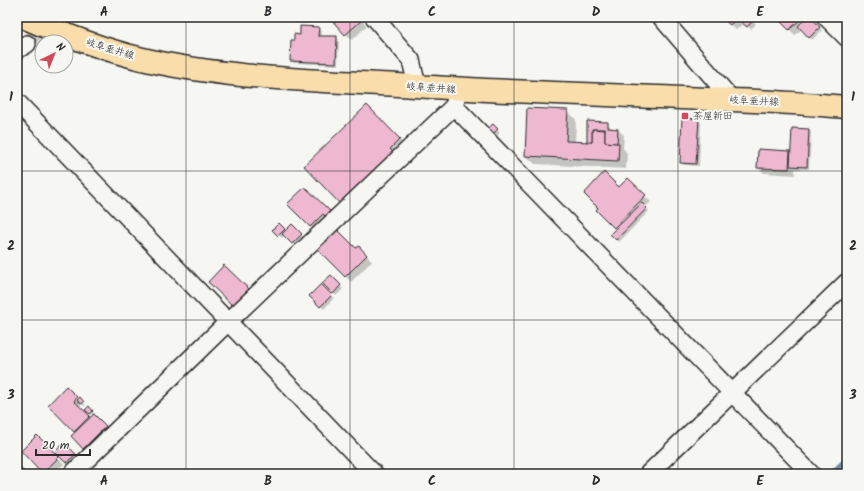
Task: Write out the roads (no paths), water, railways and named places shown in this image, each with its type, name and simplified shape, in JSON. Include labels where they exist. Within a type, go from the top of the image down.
[{"type":"main road","name":"岐阜垂井線","points":[[23,17],[64,35],[136,58],[168,65],[266,78],[417,86],[456,98],[732,100],[847,107]]},
{"type":"street","points":[[374,17],[411,60],[417,86]]},
{"type":"street","points":[[661,17],[732,100]]},
{"type":"street","points":[[826,17],[847,38]]},
{"type":"street","points":[[72,474],[456,98],[811,474]]},
{"type":"street","points":[[17,102],[374,474]]},
{"type":"street","points":[[648,474],[847,282]]},
{"type":"waterway","points":[[831,474],[847,459]]},
{"type":"tunnel","points":[[27,44],[59,17]]},
{"type":"place","name":"茶屋新田","points":[[685,116]]}]
